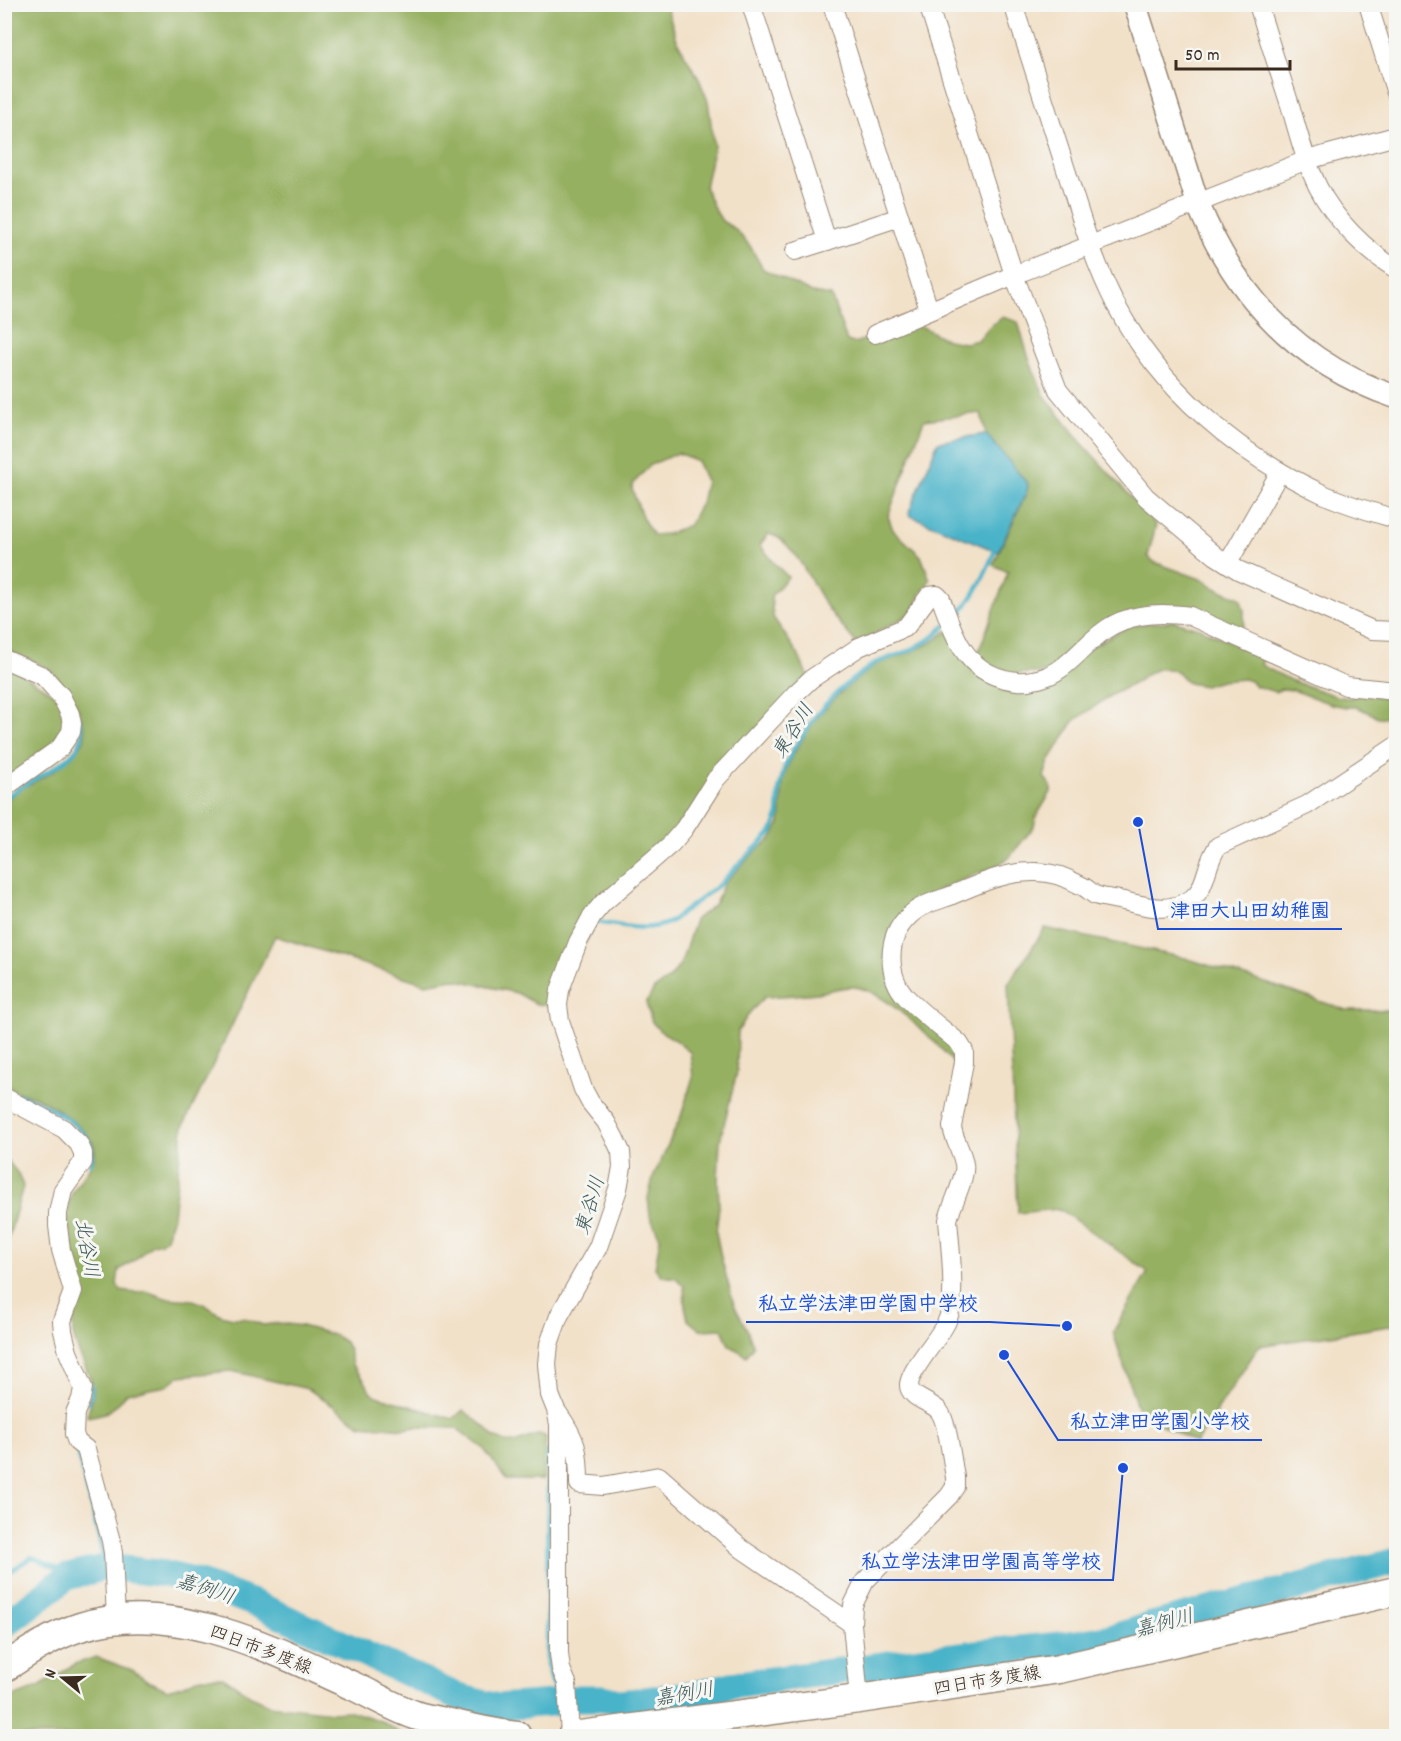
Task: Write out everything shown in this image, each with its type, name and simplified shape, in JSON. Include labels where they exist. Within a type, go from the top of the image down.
[{"type":"main road","name":"四日市多度線","points":[[570,1729],[1059,1669],[1396,1591]]},
{"type":"main road","name":"四日市多度線","points":[[4,1668],[52,1638],[81,1627],[116,1607],[245,1639],[415,1715],[517,1737]]},
{"type":"street","points":[[751,4],[827,241]]},
{"type":"street","points":[[832,4],[929,310]]},
{"type":"street","points":[[928,4],[1014,275],[1058,390],[1146,497],[1216,556],[1238,570],[1372,630],[1396,631]]},
{"type":"street","points":[[1013,4],[1090,246],[1116,305],[1132,332],[1162,372],[1224,434],[1280,472],[1326,495],[1396,519]]},
{"type":"street","points":[[1135,4],[1198,204],[1209,232],[1232,271],[1258,306],[1283,332],[1310,354],[1348,378],[1396,397]]},
{"type":"street","points":[[1258,4],[1318,188],[1347,228],[1375,255],[1396,269]]},
{"type":"street","points":[[1368,4],[1396,93]]},
{"type":"street","points":[[875,334],[1014,275],[1307,160],[1396,136]]},
{"type":"street","points":[[795,251],[900,217]]},
{"type":"street","points":[[1228,563],[1280,472]]},
{"type":"street","points":[[852,1624],[742,1549],[659,1476],[603,1486],[579,1484],[576,1443],[549,1395],[549,1344],[559,1316],[598,1247],[618,1189],[622,1167],[621,1152],[615,1139],[583,1089],[560,1021],[558,1005],[560,990],[578,942],[592,916],[603,903],[671,844],[684,829],[716,779],[796,693],[811,680],[860,647],[906,627],[929,596],[937,595],[941,599],[954,635],[975,666],[987,674],[1005,680],[1026,682],[1060,670],[1099,634],[1114,624],[1133,617],[1182,615],[1190,616],[1346,686],[1396,691]]},
{"type":"street","points":[[4,659],[43,676],[61,696],[72,724],[71,732],[60,748],[4,789]]},
{"type":"street","points":[[859,1693],[852,1624],[853,1605],[865,1581],[949,1496],[955,1487],[944,1419],[935,1407],[917,1397],[909,1386],[913,1374],[948,1320],[952,1305],[948,1220],[965,1166],[952,1127],[964,1062],[964,1050],[906,997],[900,987],[893,973],[891,959],[898,930],[907,917],[918,908],[994,878],[1032,872],[1060,875],[1082,885],[1096,895],[1159,908],[1174,906],[1192,899],[1203,887],[1218,846],[1307,805],[1396,746]]},
{"type":"street","points":[[4,1097],[64,1129],[79,1144],[83,1152],[83,1162],[63,1190],[58,1213],[61,1250],[74,1291],[63,1321],[63,1331],[68,1352],[83,1388],[75,1413],[74,1434],[77,1442],[86,1449],[113,1553],[116,1607]]},
{"type":"street","points":[[556,1410],[559,1424],[559,1654],[561,1669],[567,1683],[570,1729]]},
{"type":"green space","points":[[5,5],[666,5],[678,43],[699,79],[708,101],[714,146],[705,187],[722,221],[735,229],[750,246],[763,269],[812,293],[831,296],[847,341],[854,343],[915,323],[947,340],[965,343],[978,340],[990,326],[1003,317],[1018,322],[1030,362],[1044,395],[1080,441],[1156,525],[1148,556],[1154,562],[1206,581],[1215,588],[1240,598],[1244,610],[1244,625],[1239,630],[1153,608],[1050,670],[1038,673],[1005,674],[977,656],[1008,572],[993,565],[1028,485],[986,434],[981,413],[924,420],[888,516],[893,530],[921,556],[930,580],[912,613],[857,644],[829,609],[793,552],[777,537],[768,534],[760,545],[788,577],[771,596],[773,617],[798,654],[808,677],[680,830],[615,888],[551,1005],[536,1004],[517,993],[453,979],[426,984],[275,936],[183,1127],[173,1216],[166,1238],[152,1244],[135,1260],[119,1270],[117,1284],[121,1291],[136,1293],[146,1291],[165,1298],[193,1300],[221,1315],[233,1318],[244,1318],[263,1325],[279,1323],[302,1326],[334,1335],[345,1342],[352,1365],[370,1391],[377,1396],[453,1419],[463,1410],[494,1437],[506,1442],[514,1443],[540,1434],[546,1437],[543,1480],[507,1480],[483,1448],[456,1428],[403,1429],[361,1425],[308,1389],[231,1371],[179,1376],[167,1386],[127,1393],[116,1406],[105,1413],[89,1417],[87,1415],[93,1386],[74,1341],[74,1315],[82,1289],[70,1239],[68,1214],[71,1196],[89,1169],[95,1155],[94,1148],[87,1134],[67,1116],[43,1101],[16,1092],[5,1084],[5,802],[16,792],[49,774],[76,753],[84,740],[85,732],[74,701],[53,673],[42,665],[5,649]],"holes":[[[678,453],[697,461],[706,481],[701,503],[689,525],[667,534],[653,535],[643,519],[632,489],[633,484],[650,465]]]},
{"type":"green space","points":[[1174,621],[1199,628],[1264,657],[1261,665],[1290,680],[1336,696],[1349,698],[1360,694],[1396,698],[1396,719],[1378,717],[1357,707],[1331,704],[1293,690],[1282,689],[1275,692],[1256,686],[1244,679],[1221,681],[1205,686],[1188,683],[1178,673],[1169,669],[1158,669],[1113,694],[1074,721],[1049,761],[1044,777],[1051,786],[1051,792],[1036,817],[1034,827],[1008,859],[924,896],[883,955],[956,1055],[955,1065],[936,1044],[893,1006],[864,989],[853,987],[765,997],[750,1012],[738,1031],[737,1072],[720,1141],[719,1206],[716,1232],[734,1305],[753,1346],[747,1356],[729,1345],[722,1329],[700,1330],[688,1320],[684,1286],[676,1278],[662,1276],[655,1268],[660,1238],[650,1216],[648,1198],[653,1178],[681,1116],[693,1077],[690,1052],[660,1031],[652,1022],[646,1003],[654,989],[670,978],[681,963],[695,920],[715,904],[724,883],[771,839],[780,823],[786,770],[815,720],[848,686],[877,664],[934,641],[946,631],[1017,689],[1131,625]]},
{"type":"green space","points":[[4,663],[59,697],[68,731],[4,785]]},
{"type":"green space","points":[[1045,928],[1185,958],[1346,1010],[1388,1010],[1396,998],[1396,1325],[1259,1346],[1196,1443],[1139,1413],[1113,1332],[1148,1272],[1059,1209],[1018,1213],[1008,984]]},
{"type":"green space","points":[[5,1157],[18,1174],[23,1186],[5,1251]]},
{"type":"green space","points":[[96,1657],[132,1670],[167,1690],[202,1677],[223,1677],[269,1705],[332,1712],[350,1711],[381,1721],[405,1736],[5,1736],[5,1700],[39,1687],[75,1664]]},
{"type":"water","points":[[986,434],[1028,484],[1027,491],[998,552],[911,516],[909,512],[938,442]]},
{"type":"waterway","name":"東谷川","points":[[954,619],[978,587],[995,550]]},
{"type":"waterway","name":"東谷川","points":[[596,922],[643,928],[661,925],[670,922],[720,884],[772,832],[778,816],[779,791],[784,769],[792,751],[827,703],[844,686],[875,663],[911,650],[932,638],[945,626]]},
{"type":"waterway","name":"北谷川","points":[[4,800],[14,791],[69,757],[78,746],[82,733],[79,718]]},
{"type":"waterway","name":"北谷川","points":[[17,1095],[54,1111],[79,1130],[88,1140],[92,1152],[90,1164]]},
{"type":"waterway","name":"北谷川","points":[[88,1403],[91,1385]]},
{"type":"waterway","name":"東谷川","points":[[552,1447],[548,1451],[547,1664],[554,1689],[552,1703]]},
{"type":"waterway","name":"北谷川","points":[[79,1452],[103,1554],[103,1568]]},
{"type":"waterway","points":[[4,1575],[32,1557],[59,1569],[67,1577]]},
{"type":"waterway","name":"嘉例川","points":[[4,1625],[67,1577],[103,1568],[166,1574],[200,1583],[256,1604],[459,1697],[498,1707],[552,1703],[579,1698],[603,1698],[622,1703],[701,1693],[731,1685],[858,1668],[1109,1638],[1396,1561]]},
{"type":"place","name":"津田大山田幼稚園","points":[[1138,822]]},
{"type":"place","name":"私立学法津田学園中学校","points":[[1067,1326]]},
{"type":"place","name":"私立津田学園小学校","points":[[1004,1355]]},
{"type":"place","name":"私立学法津田学園高等学校","points":[[1123,1468]]}]
